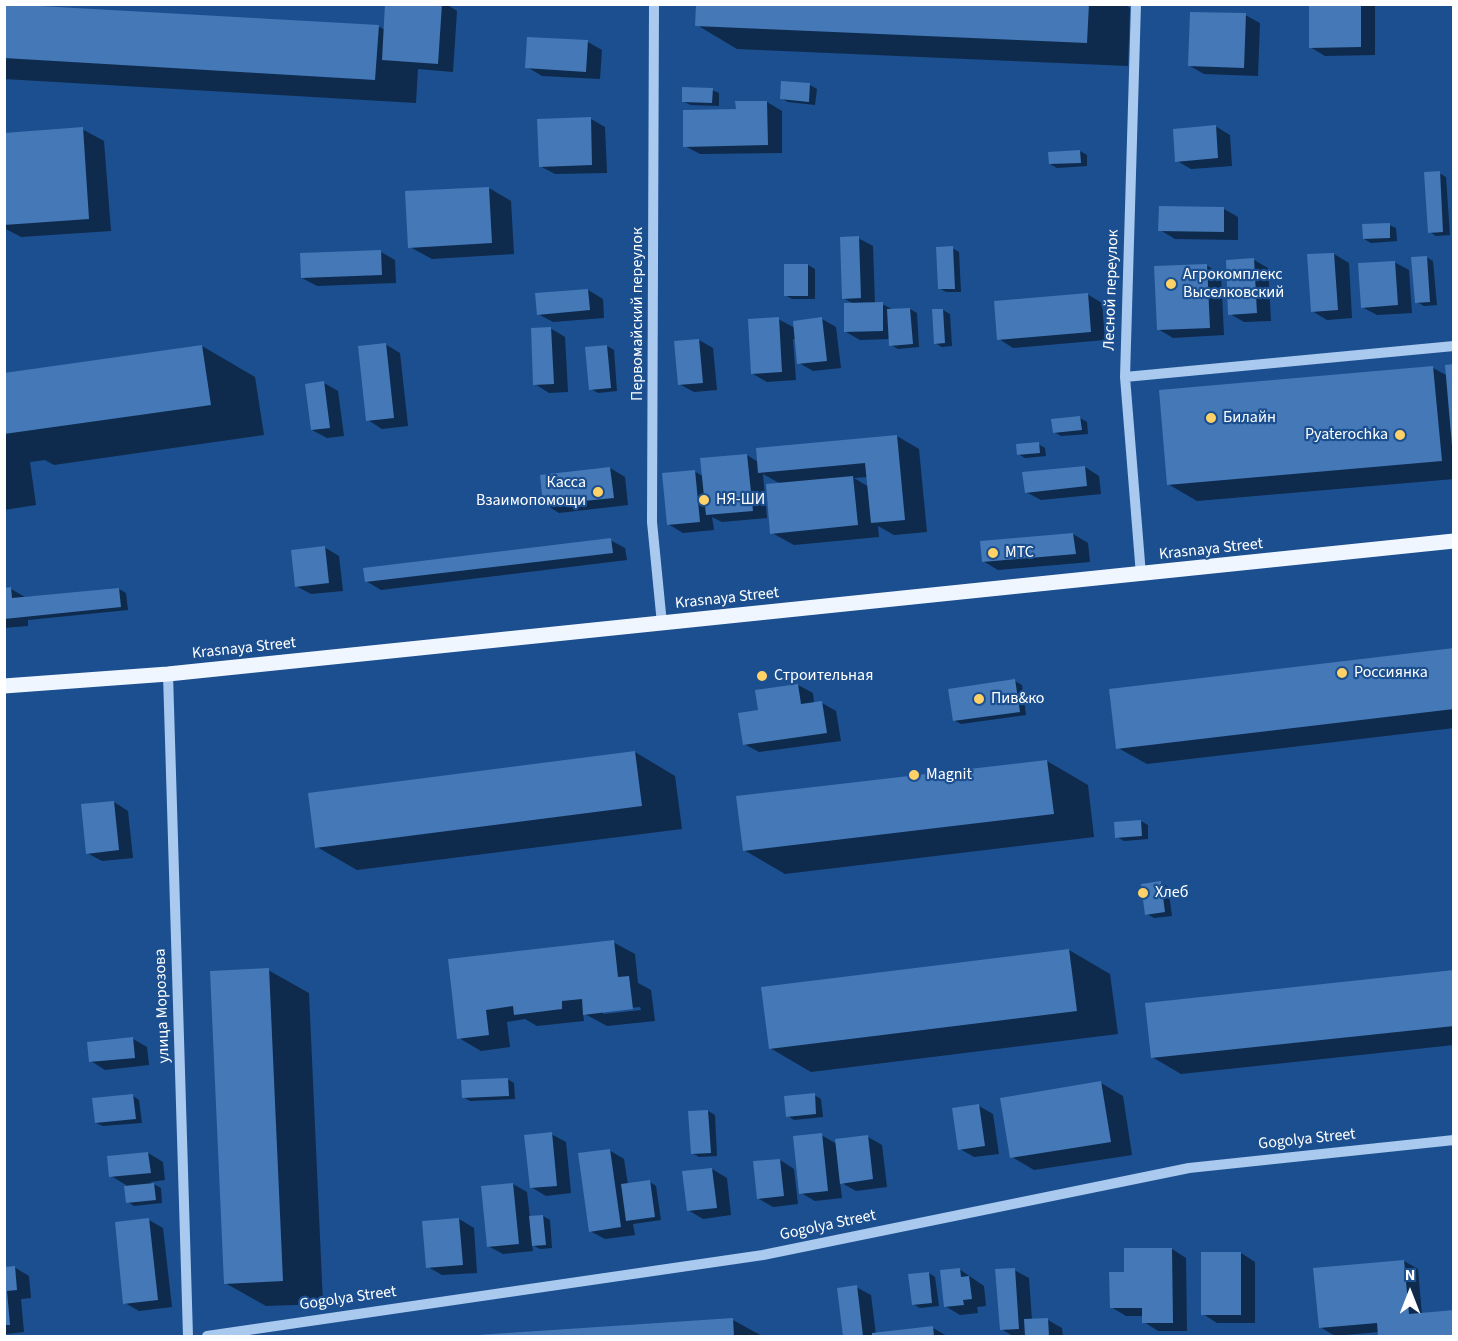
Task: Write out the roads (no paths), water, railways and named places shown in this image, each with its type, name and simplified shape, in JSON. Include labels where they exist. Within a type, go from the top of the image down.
[{"type":"main road","name":"Krasnaya Street","points":[[4,686],[168,674],[1454,541]]},
{"type":"street","name":"Первомайский переулок","points":[[654,4],[652,522],[663,624]]},
{"type":"street","name":"Лесной переулок","points":[[1136,4],[1125,377],[1141,575]]},
{"type":"street","points":[[1125,377],[1454,346]]},
{"type":"street","name":"улица Морозова","points":[[168,674],[189,1336]]},
{"type":"street","name":"Gogolya Street","points":[[207,1336],[763,1255],[1190,1168],[1454,1140]]},
{"type":"place","name":"Агрокомплекс Выселковский","points":[[1171,284]]},
{"type":"place","name":"Билайн","points":[[1211,418]]},
{"type":"place","name":"Pyaterochka","points":[[1400,435]]},
{"type":"place","name":"Касса Взаимопомощи","points":[[598,492]]},
{"type":"place","name":"НЯ-ШИ","points":[[704,500]]},
{"type":"place","name":"МТС","points":[[993,553]]},
{"type":"place","name":"Россиянка","points":[[1342,673]]},
{"type":"place","name":"Строительная","points":[[762,676]]},
{"type":"place","name":"Пив&ко","points":[[979,699]]},
{"type":"place","name":"Magnit","points":[[914,775]]},
{"type":"place","name":"Хлеб","points":[[1143,893]]}]
